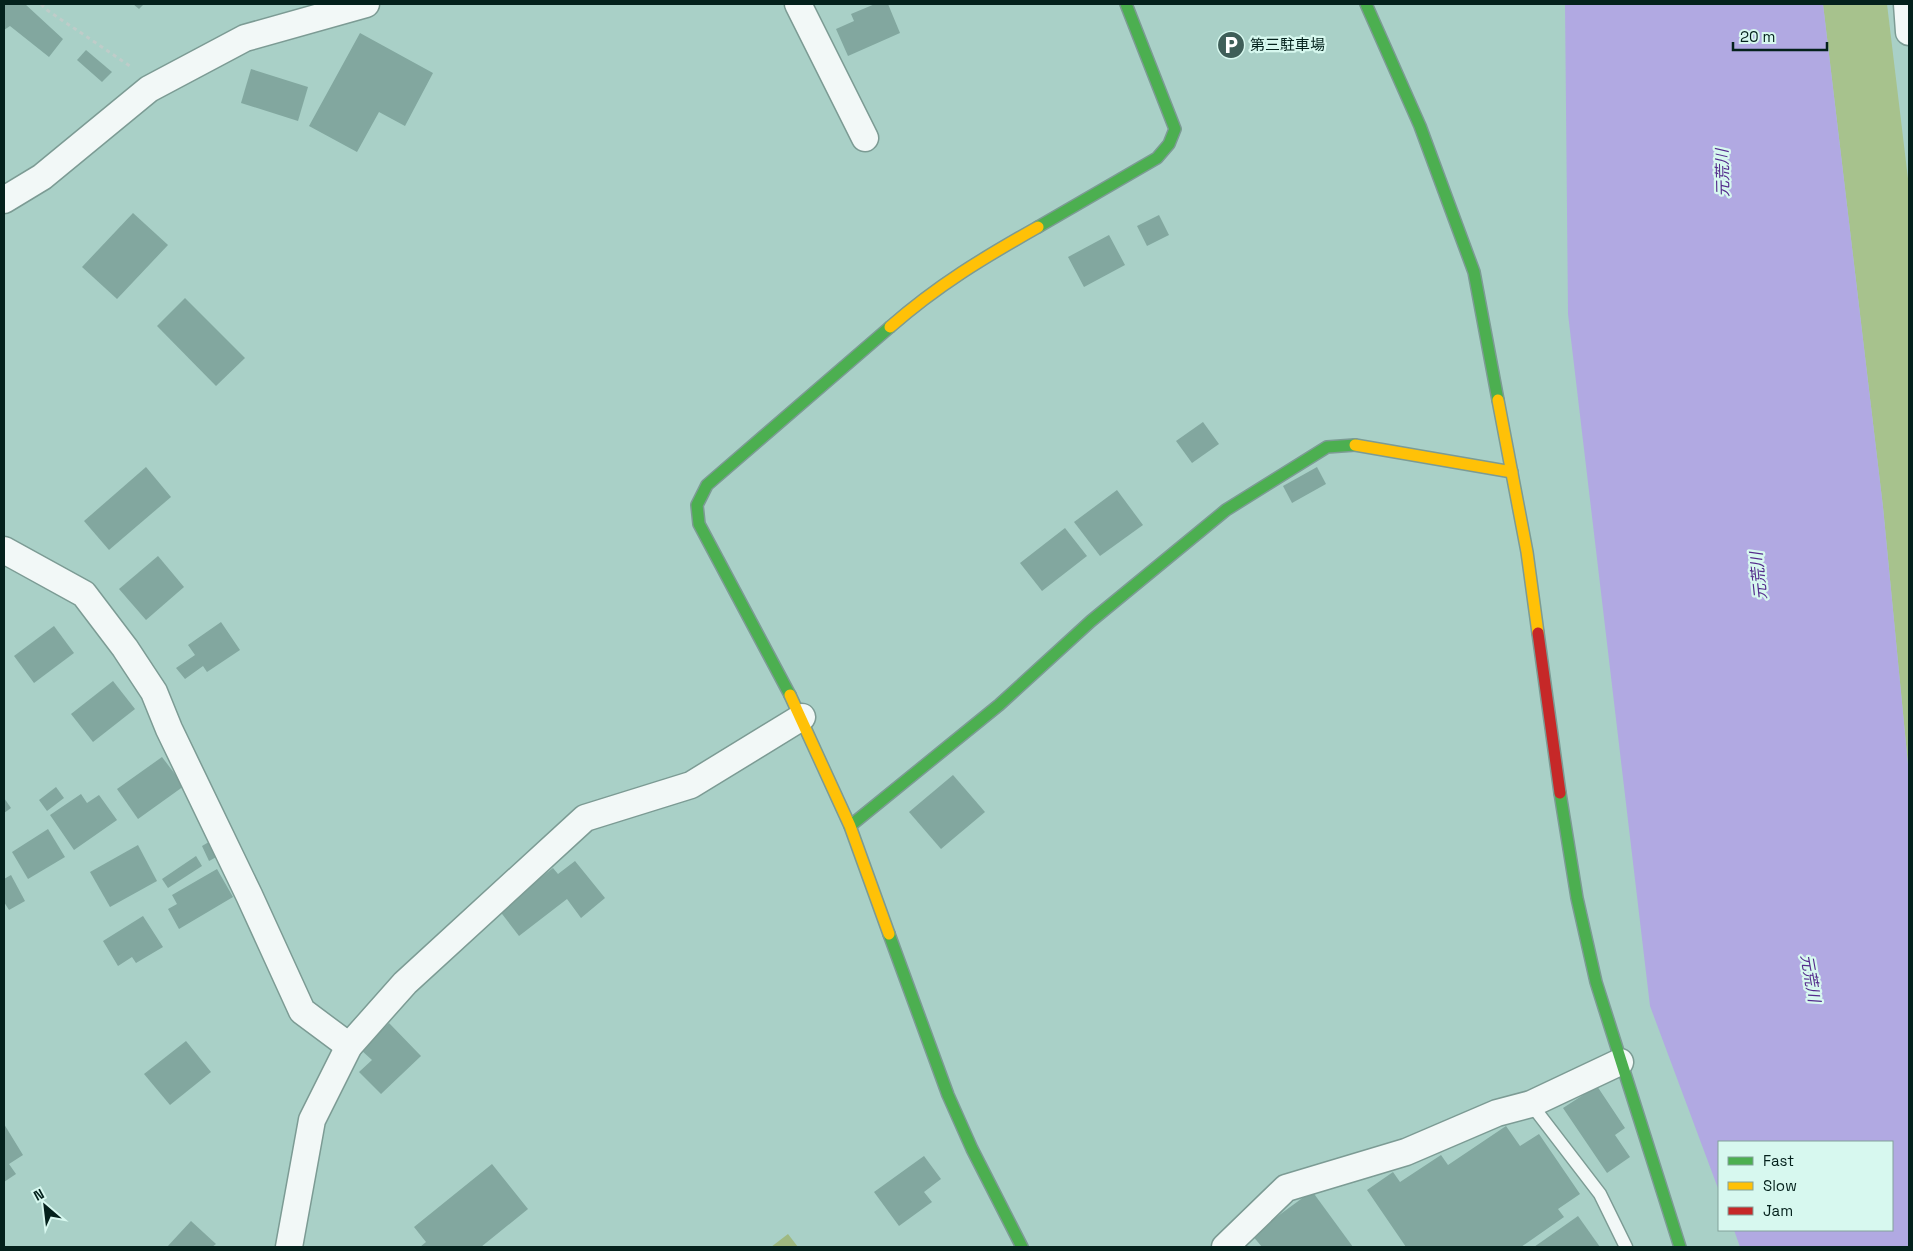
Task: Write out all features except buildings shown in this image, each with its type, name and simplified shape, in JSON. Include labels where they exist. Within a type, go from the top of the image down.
[{"type":"street","points":[[4,200],[42,177],[149,89],[245,38],[366,4]]},
{"type":"street","points":[[798,4],[865,138]]},
{"type":"street","points":[[1022,1247],[972,1149],[948,1094],[850,826],[802,717],[699,524],[697,505],[707,485],[927,295],[971,265],[1157,158],[1169,144],[1175,128],[1126,4]]},
{"type":"street","points":[[1366,4],[1420,126],[1474,272],[1527,552],[1554,756],[1577,898],[1596,982],[1680,1247]]},
{"type":"street","points":[[1908,5],[1909,32]]},
{"type":"street","points":[[850,826],[999,705],[1091,621],[1226,510],[1327,447],[1351,444],[1512,472]]},
{"type":"street","points":[[4,550],[84,594],[126,648],[154,692],[169,729],[249,895],[302,1011],[349,1046]]},
{"type":"street","points":[[289,1247],[312,1120],[349,1046],[405,983],[585,818],[691,786],[802,717]]},
{"type":"street","points":[[1225,1247],[1286,1188],[1406,1152],[1497,1113],[1532,1104],[1620,1062]]},
{"type":"lane","points":[[1532,1104],[1600,1194],[1626,1247]]},
{"type":"path","points":[[41,4],[47,10],[138,71],[149,89]]},
{"type":"green space","points":[[1823,4],[1887,4],[1909,187],[1909,775],[1883,507]]},
{"type":"green space","points":[[788,1234],[798,1247],[771,1247]]},
{"type":"water","name":"元荒川","points":[[1565,4],[1823,4],[1883,507],[1909,775],[1909,1247],[1740,1247],[1734,1231],[1893,1231],[1893,1141],[1718,1141],[1718,1188],[1650,1006],[1568,314]]},
{"type":"traffic: fast","points":[[1038,227],[1157,158],[1169,144],[1175,129],[1126,4]]},
{"type":"traffic: fast","points":[[1366,4],[1420,126],[1474,272],[1498,400]]},
{"type":"traffic: fast","points":[[790,695],[699,524],[697,505],[707,485],[890,327]]},
{"type":"traffic: fast","points":[[850,826],[999,705],[1091,621],[1226,510],[1327,447],[1355,445]]},
{"type":"traffic: fast","points":[[1560,793],[1577,898],[1596,982],[1680,1247]]},
{"type":"traffic: fast","points":[[889,934],[948,1095],[972,1149],[1022,1247]]},
{"type":"traffic: slow","points":[[890,327],[961,273],[1038,227]]},
{"type":"traffic: slow","points":[[1498,400],[1527,552],[1538,633]]},
{"type":"traffic: slow","points":[[1355,445],[1512,472]]},
{"type":"traffic: slow","points":[[790,695],[850,826],[889,934]]},
{"type":"traffic: jam","points":[[1538,633],[1560,793]]},
{"type":"place","name":"第三駐車場","points":[[1231,45]]}]
